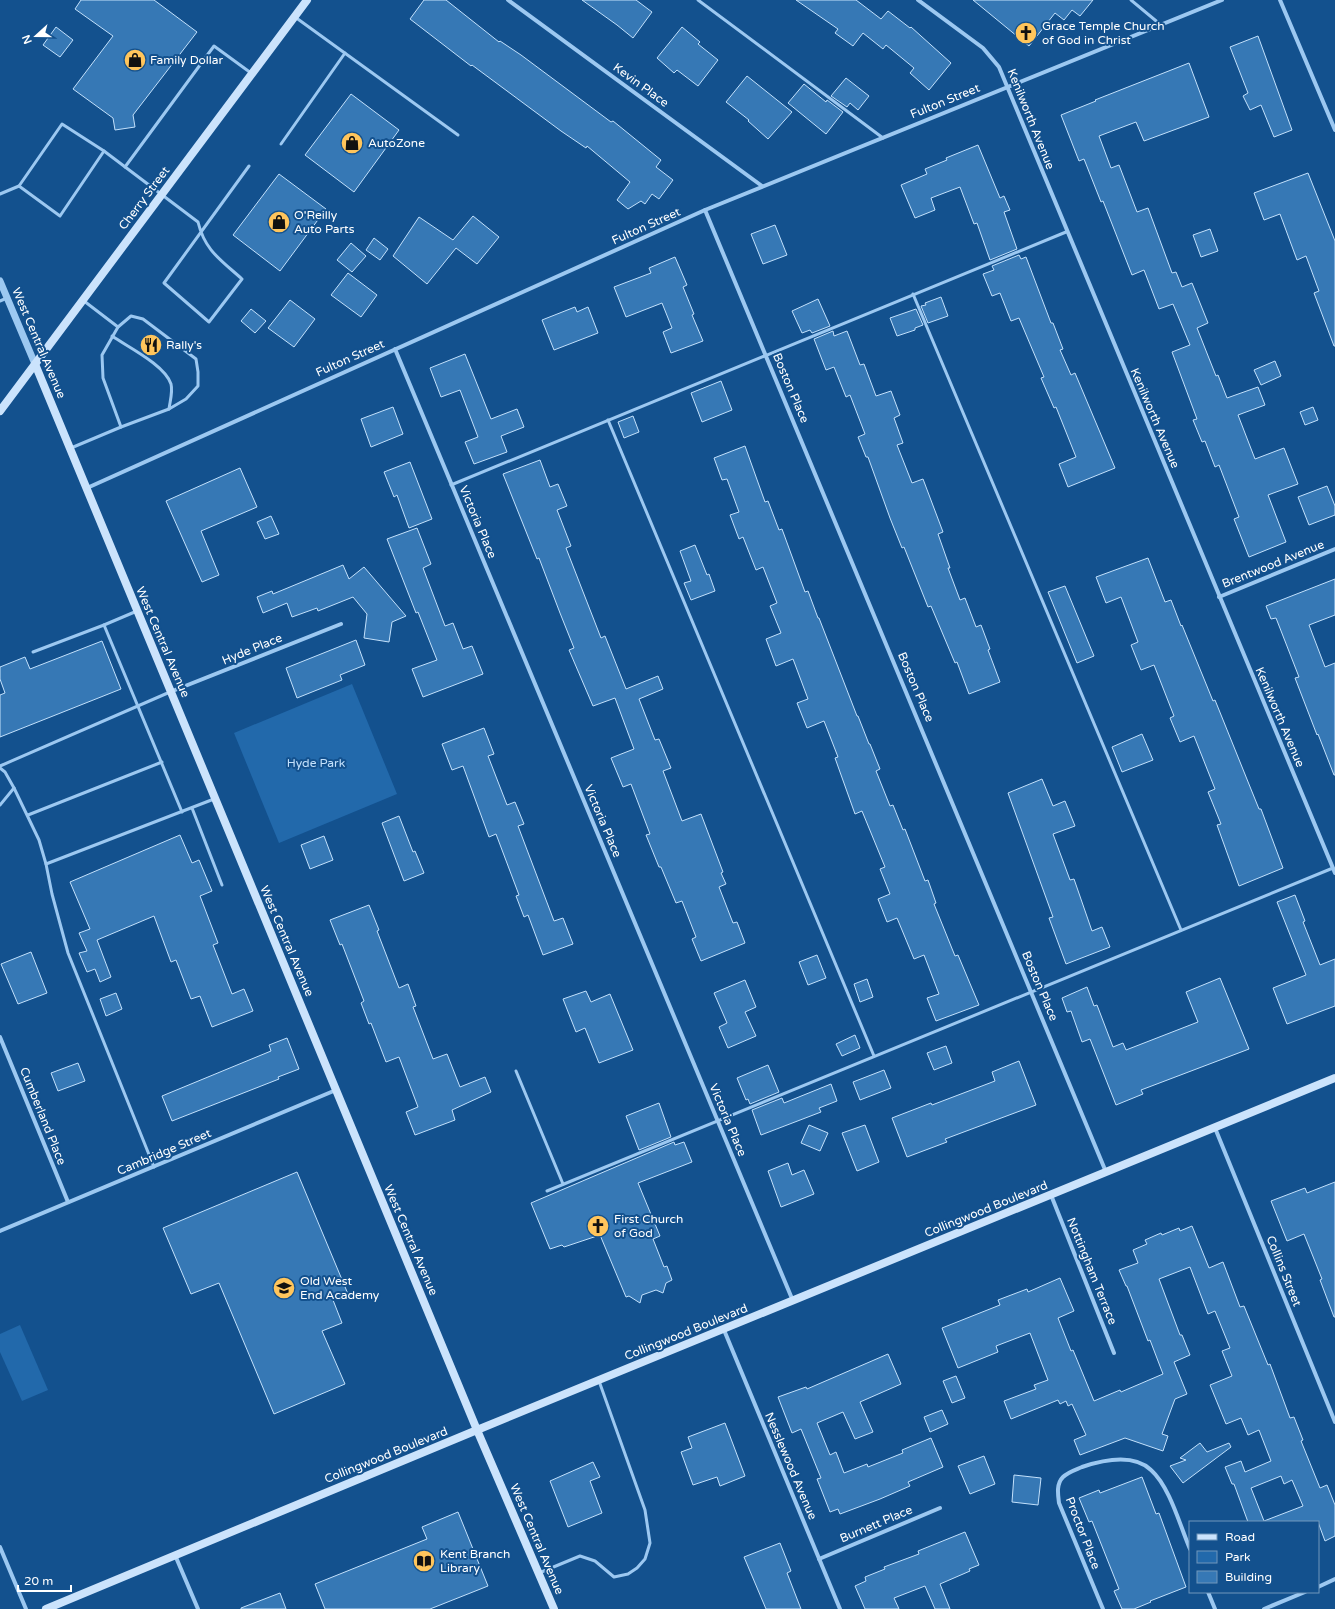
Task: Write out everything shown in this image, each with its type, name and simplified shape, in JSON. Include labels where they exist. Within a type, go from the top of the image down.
[{"type":"main road","name":"Cherry Street","points":[[1,408],[307,0]]},
{"type":"main road","name":"West Central Avenue","points":[[35,364],[477,1430],[554,1609]]},
{"type":"main road","name":"Collingwood Boulevard","points":[[46,1609],[477,1430],[724,1330],[1335,1078]]},
{"type":"street","name":"Kevin Place","points":[[508,0],[762,186]]},
{"type":"street","name":"Kenilworth Avenue","points":[[918,0],[983,48],[998,67],[1335,873]]},
{"type":"street","name":"Fulton Street","points":[[86,488],[705,210],[1222,0]]},
{"type":"street","points":[[1280,0],[1335,130]]},
{"type":"street","name":"Boston Place","points":[[705,210],[1106,1172]]},
{"type":"street","name":"West Central Avenue","points":[[0,281],[3,299],[35,364]]},
{"type":"street","name":"Victoria Place","points":[[395,349],[793,1301]]},
{"type":"street","name":"Brentwood Avenue","points":[[1219,597],[1335,550]]},
{"type":"street","name":"Hyde Place","points":[[170,692],[341,624]]},
{"type":"street","name":"Cumberland Place","points":[[0,1036],[68,1202]]},
{"type":"street","name":"Cambridge Street","points":[[0,1231],[336,1090]]},
{"type":"street","name":"Collins Street","points":[[1214,1127],[1335,1422]]},
{"type":"street","name":"Nottingham Terrace","points":[[1050,1195],[1114,1353]]},
{"type":"street","name":"Nesslewood Avenue","points":[[724,1330],[840,1609]]},
{"type":"street","name":"Proctor Place","points":[[1103,1609],[1059,1503],[1058,1486],[1062,1477],[1071,1471],[1094,1463],[1112,1460],[1126,1460],[1139,1463],[1150,1469],[1159,1478],[1166,1489],[1189,1546]]},
{"type":"street","name":"Burnett Place","points":[[819,1559],[940,1508]]},
{"type":"street","points":[[0,1547],[26,1609]]},
{"type":"street","points":[[175,1555],[198,1609]]},
{"type":"street","points":[[1319,1586],[1335,1580]]},
{"type":"street","points":[[1208,1593],[1215,1609]]},
{"type":"street","points":[[1264,1609],[1303,1593]]},
{"type":"lane","points":[[698,0],[883,138]]},
{"type":"lane","points":[[1132,0],[1161,25]]},
{"type":"lane","points":[[295,17],[458,135]]},
{"type":"lane","points":[[125,167],[214,46],[252,74]]},
{"type":"lane","points":[[281,144],[345,53]]},
{"type":"lane","points":[[0,194],[19,186],[62,124],[104,151],[198,222],[201,232],[211,251],[242,279],[209,322],[164,283],[201,232],[249,166]]},
{"type":"lane","points":[[19,186],[60,216],[104,151]]},
{"type":"lane","points":[[451,484],[1066,232]]},
{"type":"lane","points":[[913,294],[1181,930]]},
{"type":"lane","points":[[82,300],[118,327]]},
{"type":"lane","points":[[70,449],[121,427],[169,409],[186,399],[198,386],[196,358],[143,319],[131,316],[118,327],[102,356],[103,378],[121,427]]},
{"type":"lane","points":[[112,336],[157,366],[166,376],[171,385],[169,409]]},
{"type":"lane","points":[[608,420],[874,1056]]},
{"type":"lane","points":[[33,652],[137,611]]},
{"type":"lane","points":[[104,625],[182,812]]},
{"type":"lane","points":[[154,1167],[68,953],[39,840],[14,788],[5,772],[0,767],[170,692]]},
{"type":"lane","points":[[28,815],[162,762]]},
{"type":"lane","points":[[0,805],[14,788]]},
{"type":"lane","points":[[46,864],[215,799]]},
{"type":"lane","points":[[192,808],[222,884]]},
{"type":"lane","points":[[547,1191],[1333,868]]},
{"type":"lane","points":[[516,1071],[563,1184]]},
{"type":"lane","points":[[539,1573],[580,1556],[595,1561],[614,1577],[628,1574],[645,1559],[650,1543],[645,1510],[599,1381]]},
{"type":"green space","name":"Hyde Park","points":[[352,684],[397,794],[279,843],[234,733]]},
{"type":"green space","points":[[20,1325],[48,1390],[22,1401],[0,1352],[0,1334]]},
{"type":"building","name":"Family Dollar","points":[[81,0],[154,0],[197,32],[133,115],[135,127],[115,130],[113,118],[73,89],[113,36],[75,9]]},
{"type":"building","points":[[424,0],[446,0],[499,42],[500,41],[521,55],[611,122],[613,121],[661,160],[656,167],[673,180],[659,199],[652,194],[645,204],[641,201],[628,209],[617,200],[630,182],[587,146],[586,148],[561,131],[472,65],[471,66],[410,19]]},
{"type":"building","points":[[582,0],[636,0],[652,12],[633,38]]},
{"type":"building","points":[[796,0],[856,0],[881,19],[888,11],[910,28],[911,27],[951,63],[929,90],[910,73],[914,68],[886,45],[883,49],[863,33],[853,46],[835,33],[838,29]]},
{"type":"building","name":"Grace Temple Church of God in Christ","points":[[973,0],[1093,0],[1080,16],[1072,10],[1064,20],[1055,13],[1029,46]]},
{"type":"building","points":[[56,27],[73,40],[60,57],[43,45]]},
{"type":"building","points":[[682,27],[700,42],[698,44],[718,60],[698,86],[677,70],[674,73],[657,58]]},
{"type":"building","points":[[1258,36],[1292,130],[1274,137],[1261,105],[1250,110],[1243,96],[1248,93],[1230,47]]},
{"type":"building","points":[[1189,63],[1209,117],[1144,141],[1136,122],[1099,136],[1111,168],[1119,165],[1137,212],[1148,208],[1172,273],[1176,272],[1182,287],[1192,283],[1208,323],[1197,328],[1216,376],[1218,375],[1227,398],[1258,387],[1265,405],[1238,415],[1255,459],[1284,448],[1298,484],[1268,495],[1286,542],[1249,557],[1234,519],[1239,517],[1219,465],[1215,467],[1205,441],[1202,442],[1193,420],[1197,419],[1172,352],[1190,345],[1173,304],[1159,309],[1144,270],[1132,275],[1103,201],[1101,202],[1084,159],[1079,161],[1061,115]]},
{"type":"building","points":[[747,76],[792,112],[768,139],[748,121],[749,120],[726,102]]},
{"type":"building","points":[[846,78],[869,96],[858,110],[850,103],[847,107],[831,96]]},
{"type":"building","points":[[804,84],[826,102],[827,100],[843,112],[826,134],[788,103]]},
{"type":"building","name":"AutoZone","points":[[351,94],[399,130],[354,192],[305,155]]},
{"type":"building","points":[[978,145],[1000,198],[1004,196],[1010,210],[1004,212],[1017,249],[990,260],[977,223],[974,224],[960,187],[931,198],[935,210],[915,218],[901,185],[927,174],[925,169],[947,160],[946,158]]},
{"type":"building","points":[[1308,173],[1335,241],[1335,346],[1314,293],[1319,291],[1306,256],[1297,260],[1280,214],[1264,220],[1254,193]]},
{"type":"building","name":"O'Reilly Auto Parts","points":[[279,174],[326,209],[280,271],[233,235]]},
{"type":"building","points":[[473,216],[499,237],[477,264],[456,248],[427,284],[393,256],[419,217],[453,240]]},
{"type":"building","points":[[775,225],[787,255],[763,264],[751,234]]},
{"type":"building","points":[[1210,229],[1218,251],[1201,257],[1193,235]]},
{"type":"building","points":[[374,238],[388,249],[380,260],[366,250]]},
{"type":"building","points":[[351,243],[366,256],[352,272],[337,260]]},
{"type":"building","points":[[1019,255],[1021,259],[1026,257],[1051,323],[1053,323],[1063,349],[1060,350],[1071,375],[1075,373],[1115,468],[1068,487],[1059,464],[1076,457],[1056,407],[1054,408],[1041,378],[1044,377],[1019,318],[1011,321],[1000,293],[992,296],[983,274],[994,270],[992,266]]},
{"type":"building","points":[[675,257],[687,285],[683,287],[694,314],[692,315],[703,341],[671,353],[663,332],[672,328],[662,303],[626,317],[614,287],[651,273],[649,268]]},
{"type":"building","points":[[348,273],[377,295],[361,317],[331,295]]},
{"type":"building","points":[[941,297],[948,316],[928,323],[921,306]]},
{"type":"building","points":[[818,299],[830,326],[812,333],[810,330],[802,333],[792,311]]},
{"type":"building","points":[[290,300],[315,319],[294,347],[268,328]]},
{"type":"building","points":[[575,307],[577,312],[588,307],[598,333],[554,350],[542,320]]},
{"type":"building","points":[[251,309],[266,321],[255,333],[241,321]]},
{"type":"building","points":[[916,309],[923,325],[915,328],[915,330],[897,336],[890,318]]},
{"type":"building","points":[[833,331],[834,336],[847,331],[860,365],[864,364],[876,396],[891,391],[900,415],[894,418],[903,443],[897,445],[912,483],[923,479],[943,532],[938,534],[950,568],[948,568],[960,600],[965,598],[976,627],[981,625],[990,649],[988,650],[1000,682],[969,694],[957,662],[955,663],[931,606],[928,607],[904,547],[902,548],[890,518],[868,457],[866,457],[858,437],[865,434],[850,395],[846,397],[834,367],[826,370],[814,339]]},
{"type":"building","points":[[465,354],[491,419],[517,409],[524,427],[501,436],[507,452],[474,464],[465,442],[478,437],[460,390],[441,397],[430,368]]},
{"type":"building","points":[[1275,361],[1281,376],[1261,385],[1254,370]]},
{"type":"building","points":[[721,381],[732,410],[702,422],[691,393]]},
{"type":"building","points":[[393,407],[403,434],[371,447],[361,419]]},
{"type":"building","points":[[1313,407],[1318,420],[1305,425],[1300,412]]},
{"type":"building","points":[[633,416],[639,432],[624,438],[618,422]]},
{"type":"building","points":[[745,446],[765,502],[768,501],[779,530],[782,529],[805,592],[808,591],[857,716],[870,744],[880,769],[876,771],[890,806],[893,805],[903,830],[905,829],[925,881],[928,880],[936,903],[934,904],[955,956],[958,955],[979,1005],[936,1021],[927,998],[939,994],[924,955],[914,959],[897,918],[887,922],[878,899],[890,894],[880,869],[885,867],[862,811],[855,814],[835,758],[838,757],[824,721],[807,728],[797,703],[808,699],[793,659],[776,666],[766,639],[781,633],[770,606],[777,603],[763,567],[756,570],[743,537],[739,539],[730,515],[739,512],[727,479],[722,480],[714,458]]},
{"type":"building","points":[[540,460],[550,487],[558,484],[567,506],[557,510],[571,546],[566,548],[601,638],[605,636],[626,689],[658,676],[663,689],[639,699],[655,740],[659,739],[671,768],[663,771],[682,821],[701,814],[723,872],[721,873],[726,884],[719,887],[733,923],[737,922],[745,943],[701,961],[692,939],[696,937],[682,901],[676,903],[646,835],[650,834],[631,784],[623,787],[611,758],[634,749],[615,698],[593,706],[569,650],[574,648],[539,558],[537,559],[503,474]]},
{"type":"building","points":[[410,462],[432,519],[409,528],[397,495],[394,497],[384,472]]},
{"type":"building","points":[[240,468],[257,507],[201,531],[219,575],[202,582],[166,501]]},
{"type":"building","points":[[1327,486],[1335,506],[1335,515],[1309,525],[1298,497]]},
{"type":"building","points":[[271,516],[279,534],[265,539],[257,522]]},
{"type":"building","points":[[417,528],[431,564],[423,568],[445,626],[453,623],[463,649],[472,646],[483,674],[423,697],[412,669],[437,660],[418,612],[416,613],[387,539]]},
{"type":"building","points":[[695,545],[707,575],[709,574],[715,591],[691,600],[684,583],[691,581],[680,551]]},
{"type":"building","points":[[1148,558],[1165,602],[1171,600],[1213,701],[1215,700],[1259,809],[1261,809],[1283,868],[1239,886],[1217,825],[1221,824],[1208,792],[1215,789],[1194,736],[1180,742],[1170,718],[1174,716],[1154,665],[1141,670],[1131,645],[1138,642],[1121,597],[1106,603],[1096,577]]},
{"type":"building","points":[[343,565],[349,579],[364,567],[406,616],[392,622],[389,642],[364,638],[367,614],[353,597],[318,611],[317,608],[292,617],[287,603],[263,613],[257,597],[272,591],[273,594]]},
{"type":"building","points":[[1335,579],[1335,615],[1309,625],[1325,667],[1335,663],[1334,775],[1295,678],[1299,677],[1276,618],[1271,619],[1266,606]]},
{"type":"building","points":[[1065,586],[1094,656],[1077,663],[1048,592]]},
{"type":"building","points":[[356,640],[365,665],[340,675],[342,680],[297,698],[286,668]]},
{"type":"building","points":[[102,641],[121,689],[0,737],[0,695],[5,693],[0,679],[0,667],[25,657],[30,669]]},
{"type":"building","points":[[484,728],[494,754],[488,756],[507,805],[515,802],[524,824],[518,826],[554,921],[563,918],[573,944],[543,955],[528,915],[524,917],[516,896],[519,895],[496,834],[489,837],[463,766],[452,770],[442,744]]},
{"type":"building","points":[[1142,734],[1153,760],[1122,772],[1112,747]]},
{"type":"building","points":[[1042,779],[1053,806],[1065,801],[1075,826],[1053,834],[1070,880],[1074,879],[1092,931],[1102,927],[1110,947],[1066,964],[1049,918],[1053,917],[1008,793]]},
{"type":"building","points":[[399,816],[413,852],[415,851],[424,873],[404,881],[382,823]]},
{"type":"building","points":[[180,835],[192,863],[199,860],[212,891],[200,896],[218,943],[213,945],[232,994],[244,989],[253,1011],[212,1027],[200,996],[191,999],[176,960],[171,962],[154,916],[97,940],[111,977],[100,982],[95,969],[87,972],[79,953],[87,951],[79,933],[90,929],[70,882]]},
{"type":"building","points":[[324,836],[333,860],[310,869],[301,845]]},
{"type":"building","points":[[1295,895],[1305,921],[1303,922],[1320,965],[1335,959],[1335,1006],[1287,1024],[1273,988],[1306,975],[1277,902]]},
{"type":"building","points":[[369,905],[379,930],[377,931],[399,988],[408,984],[416,1006],[413,1007],[433,1059],[447,1054],[460,1087],[485,1077],[491,1092],[452,1110],[455,1120],[415,1135],[406,1112],[418,1107],[399,1057],[386,1062],[371,1023],[369,1024],[361,1003],[364,1001],[342,944],[340,945],[330,920]]},
{"type":"building","points":[[31,952],[47,993],[18,1004],[1,964]]},
{"type":"building","points":[[817,955],[826,978],[808,985],[799,962]]},
{"type":"building","points":[[1220,978],[1249,1049],[1141,1090],[1143,1094],[1116,1105],[1090,1039],[1082,1042],[1071,1011],[1067,1012],[1062,998],[1087,987],[1094,1006],[1097,1005],[1113,1047],[1123,1043],[1126,1050],[1198,1022],[1186,992]]},
{"type":"building","points":[[867,979],[873,997],[860,1002],[854,984]]},
{"type":"building","points":[[745,980],[756,1007],[745,1012],[756,1036],[728,1048],[719,1027],[727,1023],[714,993]]},
{"type":"building","points":[[586,991],[591,1002],[610,994],[633,1050],[599,1063],[585,1028],[576,1032],[563,999]]},
{"type":"building","points":[[116,993],[122,1009],[106,1016],[100,999]]},
{"type":"building","points":[[855,1035],[860,1048],[842,1056],[836,1044]]},
{"type":"building","points":[[287,1038],[299,1069],[278,1077],[279,1079],[172,1121],[162,1096],[271,1051],[269,1045]]},
{"type":"building","points":[[946,1046],[952,1063],[934,1070],[927,1053]]},
{"type":"building","points":[[1019,1061],[1036,1105],[945,1139],[947,1142],[907,1157],[892,1118],[931,1103],[932,1105],[995,1081],[992,1072]]},
{"type":"building","points":[[78,1063],[85,1081],[58,1091],[51,1073]]},
{"type":"building","points":[[768,1065],[779,1092],[750,1104],[748,1099],[746,1100],[737,1078]]},
{"type":"building","points":[[884,1070],[891,1088],[860,1100],[853,1082]]},
{"type":"building","points":[[831,1084],[837,1101],[819,1108],[821,1112],[761,1135],[752,1110],[782,1098],[784,1103]]},
{"type":"building","points":[[659,1103],[671,1137],[639,1150],[626,1116]]},
{"type":"building","points":[[809,1125],[828,1133],[820,1151],[801,1143]]},
{"type":"building","points":[[865,1125],[879,1162],[857,1171],[842,1133]]},
{"type":"building","name":"First Church of God","points":[[674,1142],[675,1145],[684,1142],[692,1162],[638,1183],[660,1236],[653,1239],[664,1267],[667,1266],[672,1280],[666,1283],[663,1293],[656,1290],[642,1295],[640,1303],[629,1296],[626,1297],[600,1235],[564,1247],[562,1245],[550,1249],[531,1203]]},
{"type":"building","points":[[788,1163],[792,1175],[804,1170],[814,1194],[781,1207],[768,1171]]},
{"type":"building","name":"Old West End Academy","points":[[297,1172],[348,1294],[333,1300],[342,1323],[322,1331],[345,1384],[274,1414],[219,1283],[191,1294],[163,1228]]},
{"type":"building","points":[[1335,1182],[1334,1317],[1320,1280],[1322,1279],[1304,1234],[1287,1241],[1271,1201],[1305,1188],[1307,1193]]},
{"type":"building","points":[[1192,1226],[1209,1268],[1223,1262],[1240,1307],[1244,1306],[1268,1365],[1270,1364],[1290,1418],[1294,1417],[1303,1440],[1301,1441],[1320,1488],[1327,1485],[1335,1505],[1335,1536],[1325,1541],[1319,1521],[1264,1521],[1248,1521],[1234,1484],[1232,1484],[1225,1467],[1241,1461],[1245,1472],[1271,1461],[1259,1430],[1248,1435],[1241,1418],[1226,1424],[1210,1385],[1232,1376],[1222,1351],[1230,1348],[1215,1311],[1208,1314],[1190,1267],[1159,1279],[1180,1335],[1182,1335],[1190,1355],[1174,1362],[1187,1394],[1175,1399],[1162,1434],[1168,1436],[1163,1451],[1125,1438],[1080,1455],[1074,1440],[1086,1435],[1072,1404],[1068,1406],[1066,1401],[1060,1404],[1058,1400],[1011,1419],[1004,1401],[1036,1389],[1034,1385],[1048,1380],[1030,1333],[996,1346],[998,1352],[958,1368],[942,1328],[1000,1305],[998,1300],[1027,1289],[1028,1292],[1060,1278],[1074,1311],[1058,1318],[1071,1351],[1073,1350],[1094,1401],[1120,1390],[1121,1392],[1163,1374],[1150,1340],[1148,1341],[1127,1286],[1119,1270],[1138,1263],[1133,1250],[1147,1244],[1145,1240],[1161,1233],[1162,1235],[1179,1228],[1180,1231]],"holes":[[[1281,1476],[1284,1484],[1292,1480],[1303,1506],[1264,1521],[1251,1488]]]},
{"type":"building","points":[[888,1354],[901,1384],[860,1402],[873,1432],[855,1439],[843,1412],[817,1423],[830,1455],[836,1452],[844,1473],[867,1464],[868,1467],[903,1453],[902,1450],[931,1438],[943,1467],[908,1482],[910,1486],[880,1499],[840,1514],[838,1509],[830,1512],[817,1479],[821,1478],[801,1429],[792,1433],[778,1397],[806,1387],[807,1389]]},
{"type":"building","points":[[956,1376],[965,1398],[952,1403],[943,1381]]},
{"type":"building","points":[[942,1410],[948,1424],[930,1432],[924,1417]]},
{"type":"building","points":[[725,1423],[745,1476],[720,1486],[717,1477],[693,1485],[681,1452],[692,1448],[688,1437]]},
{"type":"building","points":[[1200,1443],[1207,1452],[1229,1443],[1231,1447],[1183,1483],[1170,1466],[1186,1460],[1180,1458]]},
{"type":"building","points":[[984,1456],[995,1484],[970,1494],[958,1466]]},
{"type":"building","points":[[593,1462],[600,1477],[590,1481],[602,1513],[568,1527],[550,1481]]},
{"type":"building","points":[[1014,1475],[1041,1478],[1038,1505],[1012,1502]]},
{"type":"building","points":[[1142,1477],[1156,1514],[1159,1513],[1186,1587],[1134,1609],[1122,1609],[1114,1591],[1119,1589],[1092,1521],[1089,1522],[1079,1498],[1099,1490],[1100,1493]]},
{"type":"building","name":"Kent Branch Library","points":[[458,1512],[488,1586],[430,1609],[325,1609],[315,1584],[427,1539],[422,1527]]},
{"type":"building","points":[[965,1532],[979,1565],[969,1569],[970,1571],[940,1584],[950,1609],[935,1609],[925,1586],[894,1598],[899,1609],[865,1609],[855,1586],[866,1581],[865,1577],[885,1569],[884,1567],[919,1554],[918,1551]]},
{"type":"building","points":[[780,1543],[791,1571],[787,1573],[801,1609],[766,1609],[744,1557]]},
{"type":"building","points":[[280,1593],[286,1609],[241,1609],[241,1608]]},
{"type":"place","name":"Grace Temple Church of God in Christ","points":[[1026,33]]},
{"type":"place","name":"Family Dollar","points":[[135,60]]},
{"type":"place","name":"AutoZone","points":[[352,143]]},
{"type":"place","name":"O'Reilly Auto Parts","points":[[279,222]]},
{"type":"place","name":"Rally's","points":[[151,345]]},
{"type":"place","name":"First Church of God","points":[[598,1226]]},
{"type":"place","name":"Old West End Academy","points":[[284,1288]]},
{"type":"place","name":"Kent Branch Library","points":[[424,1561]]}]
